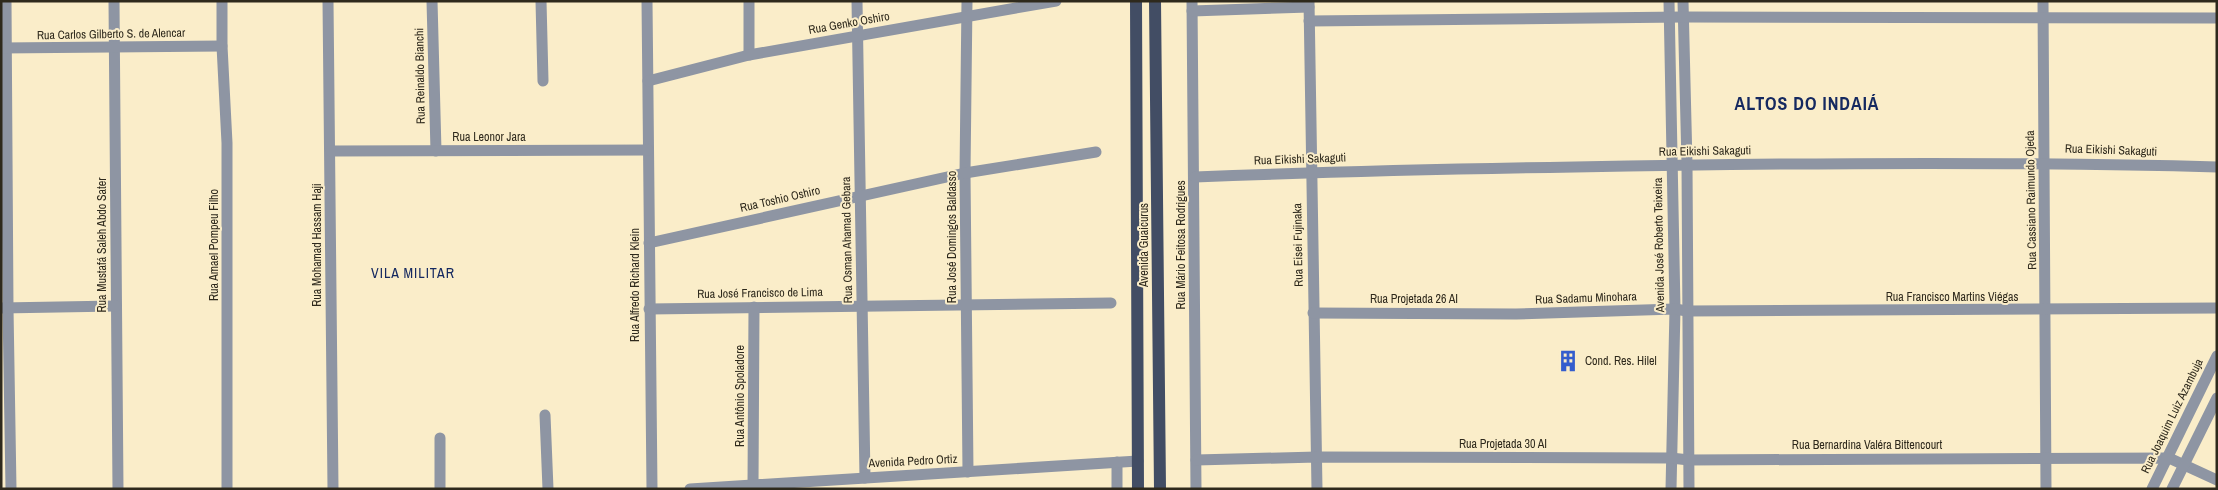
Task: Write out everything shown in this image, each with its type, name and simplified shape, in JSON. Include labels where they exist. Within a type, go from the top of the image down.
[{"type":"main road","name":"Avenida Guaicurus","points":[[1136,1],[1138,489]]},
{"type":"main road","name":"Avenida Guaicurus","points":[[1156,1],[1160,489]]},
{"type":"street","points":[[6,1],[4,48],[4,308],[11,489]]},
{"type":"street","name":"Rua Mustafá Saleh Abdo Sater","points":[[114,1],[118,489]]},
{"type":"street","name":"Rua Amael Pompeu Filho","points":[[222,1],[222,46],[227,143],[227,489]]},
{"type":"street","name":"Rua Mohamad Hassam Haji","points":[[328,1],[333,489]]},
{"type":"street","name":"Rua Reinaldo Bianchi","points":[[432,1],[436,151]]},
{"type":"street","points":[[541,1],[543,81]]},
{"type":"street","name":"Rua Alfredo Richard Klein","points":[[647,1],[652,489]]},
{"type":"street","points":[[749,1],[749,55]]},
{"type":"street","name":"Rua Osman Ahamad Gebara","points":[[857,1],[865,478]]},
{"type":"street","name":"Rua José Domingos Baldasso","points":[[967,1],[965,173],[968,472]]},
{"type":"street","name":"Rua Genko Oshiro","points":[[648,81],[749,55],[1056,1]]},
{"type":"street","name":"Avenida José Roberto Teixeira","points":[[1669,1],[1671,165],[1681,310],[1689,489]]},
{"type":"street","name":"Avenida José Roberto Teixeira","points":[[1672,489],[1671,458],[1681,310],[1687,164],[1684,1]]},
{"type":"street","name":"Rua Cassiano Raimundo Ojeda","points":[[2043,1],[2046,489]]},
{"type":"street","points":[[1192,6],[1309,4]]},
{"type":"street","name":"Rua Eisei Fujinaka","points":[[1309,4],[1316,489]]},
{"type":"street","name":"Rua Mário Feitosa Rodrigues","points":[[1192,6],[1195,176],[1196,489]]},
{"type":"street","points":[[1309,21],[1684,18],[2217,18]]},
{"type":"street","name":"Rua Carlos Gilberto S. de Alencar","points":[[4,48],[222,46]]},
{"type":"street","name":"Rua Leonor Jara","points":[[331,151],[648,150]]},
{"type":"street","name":"Rua Toshio Oshiro","points":[[649,242],[965,173],[1096,152]]},
{"type":"street","name":"Rua Eikishi Sakaguti","points":[[1195,176],[1687,164],[2044,162],[2217,167]]},
{"type":"street","name":"Rua José Francisco de Lima","points":[[649,309],[966,303],[1111,303]]},
{"type":"street","points":[[4,308],[116,306]]},
{"type":"street","name":"Rua Antônio Spoladore","points":[[754,307],[754,485]]},
{"type":"street","name":"Rua Francisco Martins Viégas","points":[[1681,310],[2046,311],[2217,308]]},
{"type":"street","name":"Rua Sadamu Minohara","points":[[1516,314],[1681,310]]},
{"type":"street","name":"Rua Projetada 26 AI","points":[[1313,313],[1516,314]]},
{"type":"street","name":"Rua Joaquim Luiz Azambuja","points":[[2152,489],[2169,458],[2217,356]]},
{"type":"street","points":[[2172,489],[2217,398]]},
{"type":"street","points":[[545,415],[548,489]]},
{"type":"street","points":[[440,438],[440,489]]},
{"type":"street","name":"Rua Projetada 30 AI","points":[[1196,460],[1317,457],[1671,458],[1688,460]]},
{"type":"street","points":[[2169,458],[2217,480]]},
{"type":"street","name":"Rua Bernardina Valéra Bittencourt","points":[[1688,460],[2169,458]]},
{"type":"street","points":[[1116,462],[1117,489]]},
{"type":"street","name":"Avenida Pedro Ortiz","points":[[690,489],[1138,462]]},
{"type":"place","name":"Cond. Res. Hilel","points":[[1568,361]]},
{"type":"district","name":"ALTOS DO INDAIÁ","points":[[1807,104]]},
{"type":"district","name":"VILA MILITAR","points":[[413,273]]}]
